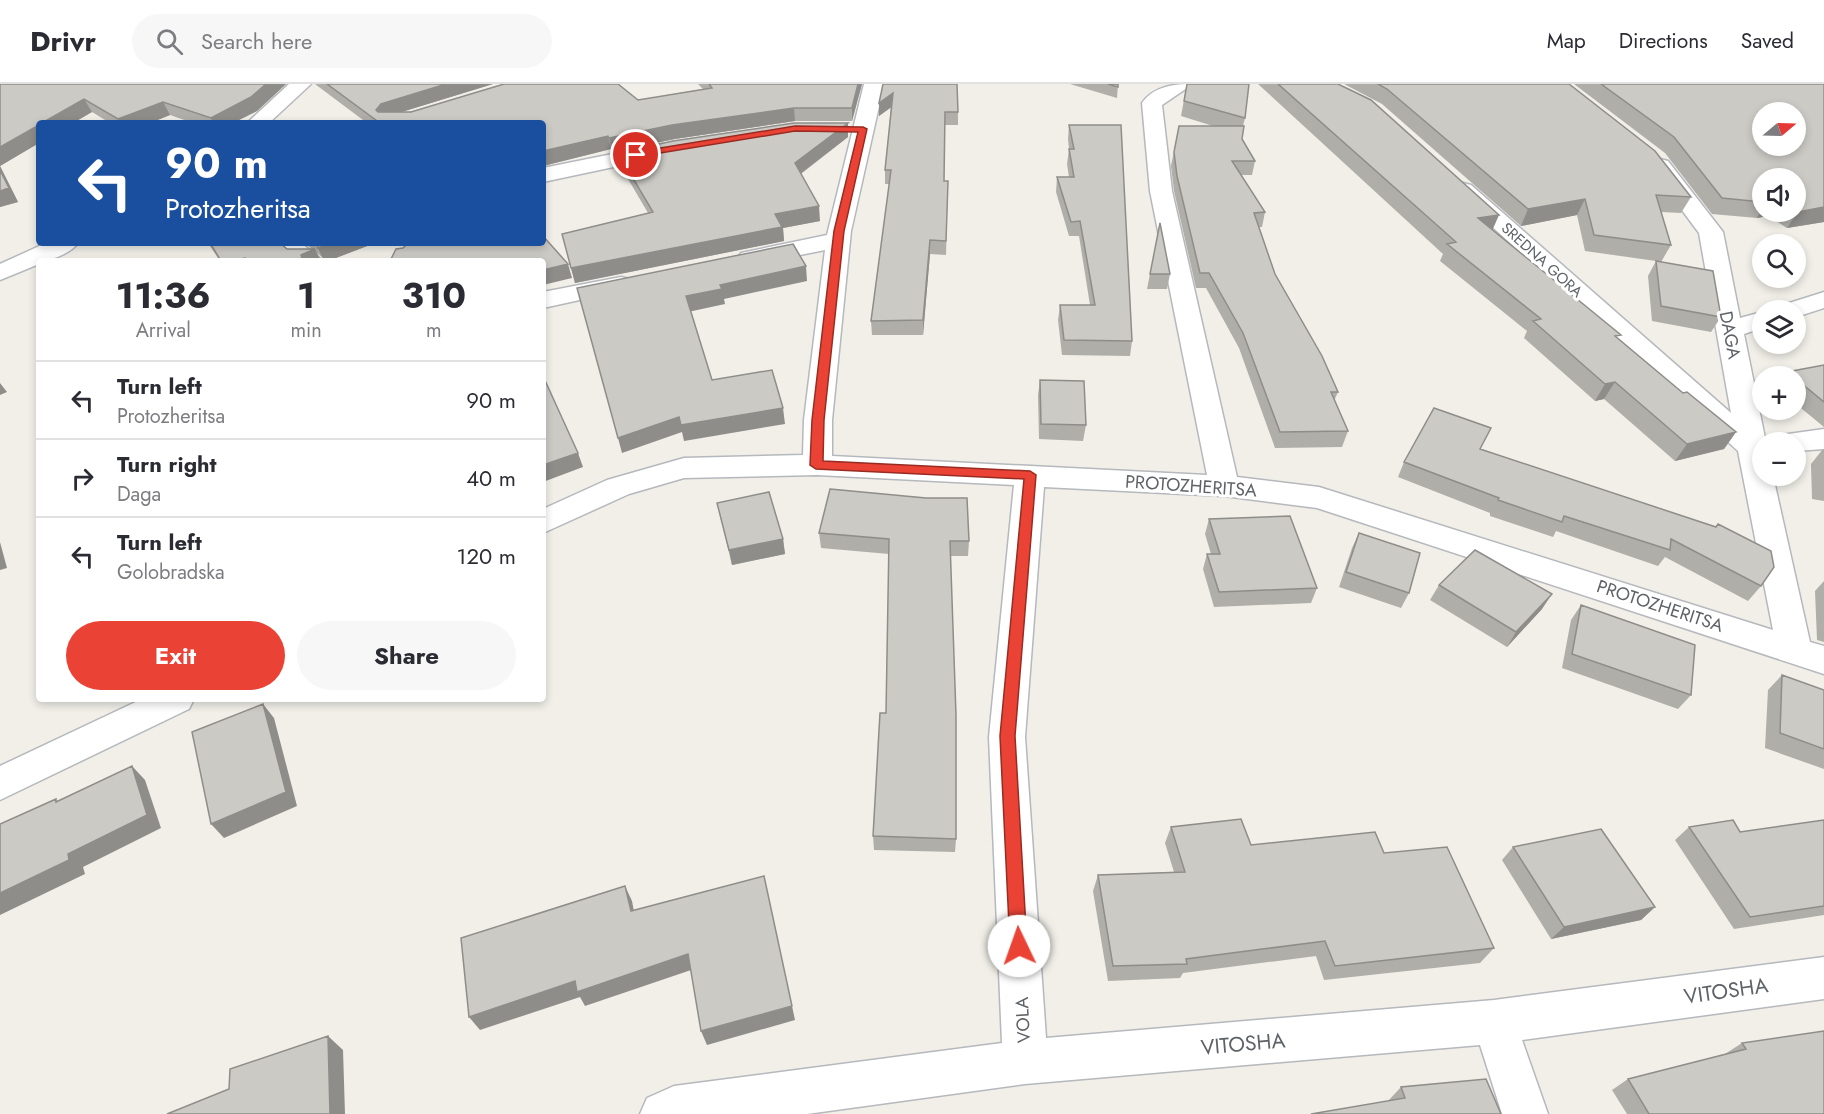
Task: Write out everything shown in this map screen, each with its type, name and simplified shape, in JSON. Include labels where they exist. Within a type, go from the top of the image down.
[{"type":"street","points":[[260,120],[301,84]]},
{"type":"street","points":[[816,465],[818,420],[851,129],[874,84]]},
{"type":"street","points":[[1183,84],[1152,103],[1161,191],[1224,486]]},
{"type":"street","points":[[546,175],[686,145]]},
{"type":"street","name":"DAGA","points":[[1638,146],[1656,160],[1711,232],[1729,330],[1754,432]]},
{"type":"street","name":"SREDNA GORA","points":[[1444,173],[1752,442]]},
{"type":"street","points":[[724,263],[838,240]]},
{"type":"street","points":[[0,273],[59,246]]},
{"type":"street","points":[[289,246],[307,258]]},
{"type":"street","points":[[546,299],[645,279]]},
{"type":"street","points":[[1806,306],[1824,300]]},
{"type":"street","points":[[1729,330],[1752,323]]},
{"type":"street","points":[[1806,441],[1824,439]]},
{"type":"street","name":"PROTOZHERITSA","points":[[546,521],[618,487],[684,468],[816,465],[1224,486],[1319,498],[1824,660]]},
{"type":"street","name":"VOLA","points":[[1025,1062],[1008,736],[1030,475]]},
{"type":"street","name":"DAGA","points":[[1764,486],[1794,649]]},
{"type":"street","points":[[0,784],[170,702]]},
{"type":"street","name":"VITOSHA","points":[[663,1114],[674,1109],[1025,1062],[1494,1022],[1824,978]]},
{"type":"street","points":[[1494,1022],[1525,1114]]},
{"type":"building","points":[[0,84],[266,84],[251,97],[211,118],[163,102],[118,119],[84,99],[47,120],[36,120],[36,127],[0,147]]},
{"type":"building","points":[[327,84],[446,84],[381,104],[376,110],[378,112],[411,112],[504,84],[618,84],[638,100],[712,88],[709,84],[858,84],[852,108],[794,108],[672,125],[609,138],[608,136],[546,150],[546,120],[376,120]]},
{"type":"building","points":[[883,84],[957,84],[958,112],[945,112],[944,181],[948,181],[946,241],[930,240],[923,320],[871,321],[891,170],[885,170],[893,93],[879,103]]},
{"type":"building","points":[[1187,84],[1249,84],[1245,118],[1184,101]]},
{"type":"building","points":[[1278,84],[1338,84],[1371,100],[1499,215],[1478,218],[1621,335],[1615,336],[1683,393],[1687,392],[1736,432],[1687,444],[1615,382],[1605,384],[1533,321],[1541,319],[1447,244],[1456,242]]},
{"type":"building","points":[[1378,84],[1569,84],[1655,151],[1691,197],[1656,195],[1671,245],[1594,235],[1585,199],[1528,209],[1387,89]]},
{"type":"building","points":[[1601,84],[1824,84],[1824,207],[1806,210],[1806,168],[1752,168],[1752,201],[1722,198],[1674,137]]},
{"type":"building","points":[[794,123],[848,123],[795,163],[819,206],[775,214],[782,227],[571,268],[562,234],[653,212],[618,153],[673,141]]},
{"type":"building","points":[[1069,125],[1121,125],[1132,341],[1064,340],[1060,305],[1095,305],[1080,221],[1071,222],[1057,177],[1074,177],[1069,149],[1074,149]]},
{"type":"building","points":[[1179,126],[1244,126],[1242,139],[1255,161],[1232,161],[1265,212],[1254,213],[1275,274],[1322,356],[1338,392],[1331,392],[1348,431],[1280,432],[1243,333],[1209,273],[1200,273],[1177,176],[1174,152]]},
{"type":"building","points":[[0,170],[9,188],[0,191]]},
{"type":"building","points":[[1160,223],[1170,274],[1150,274]]},
{"type":"building","points":[[546,239],[568,264],[546,269],[546,258],[392,258],[396,249],[405,246],[546,246]]},
{"type":"building","points":[[793,244],[806,266],[720,285],[722,289],[686,296],[712,380],[772,370],[783,408],[681,425],[679,417],[618,438],[577,288]]},
{"type":"building","points":[[212,246],[284,246],[287,249],[315,249],[301,255],[302,258],[219,258]]},
{"type":"building","points":[[1656,261],[1713,271],[1721,317],[1661,306]]},
{"type":"building","points":[[1824,365],[1824,402],[1806,387],[1806,368]]},
{"type":"building","points":[[1040,380],[1084,381],[1086,425],[1041,424]]},
{"type":"building","points":[[546,383],[578,453],[546,464]]},
{"type":"building","points":[[1434,408],[1491,428],[1480,449],[1716,527],[1718,524],[1771,551],[1774,567],[1761,586],[1671,539],[1670,550],[1564,516],[1562,522],[1498,500],[1499,498],[1404,462]]},
{"type":"building","points":[[830,489],[926,498],[967,498],[969,541],[950,541],[956,715],[956,839],[873,836],[880,713],[886,713],[889,539],[819,533]]},
{"type":"building","points":[[769,492],[783,539],[729,550],[717,503]]},
{"type":"building","points":[[1290,516],[1317,588],[1219,592],[1207,554],[1220,554],[1209,519]]},
{"type":"building","points":[[1359,533],[1420,553],[1409,593],[1346,572]]},
{"type":"building","points":[[1475,550],[1552,594],[1516,632],[1439,585]]},
{"type":"building","points":[[1581,605],[1695,645],[1691,695],[1572,654]]},
{"type":"building","points":[[1782,675],[1824,690],[1824,749],[1780,733]]},
{"type":"building","points":[[263,704],[286,792],[211,824],[192,732]]},
{"type":"building","points":[[132,766],[147,815],[68,854],[69,860],[0,893],[0,824],[56,799],[56,802]]},
{"type":"building","points":[[1241,819],[1251,845],[1375,832],[1384,853],[1447,847],[1494,948],[1335,966],[1325,941],[1186,959],[1187,964],[1113,966],[1098,875],[1185,872],[1171,827]]},
{"type":"building","points":[[1733,820],[1740,832],[1824,820],[1824,906],[1750,917],[1689,827]]},
{"type":"building","points":[[1601,829],[1655,907],[1564,927],[1513,847]]},
{"type":"building","points":[[764,876],[792,1006],[701,1031],[688,954],[577,992],[575,981],[469,1017],[461,938],[625,886],[631,911]]},
{"type":"building","points":[[1824,1031],[1824,1114],[1649,1114],[1628,1079],[1746,1049],[1742,1043]]},
{"type":"building","points":[[328,1036],[330,1114],[167,1114],[229,1089],[230,1069]]},
{"type":"building","points":[[1486,1079],[1501,1114],[1311,1114],[1405,1098],[1401,1087]]},
{"type":"route","points":[[636,155],[795,129],[863,129],[839,231],[818,420],[816,465],[1030,475],[1008,736],[1019,946]]}]
